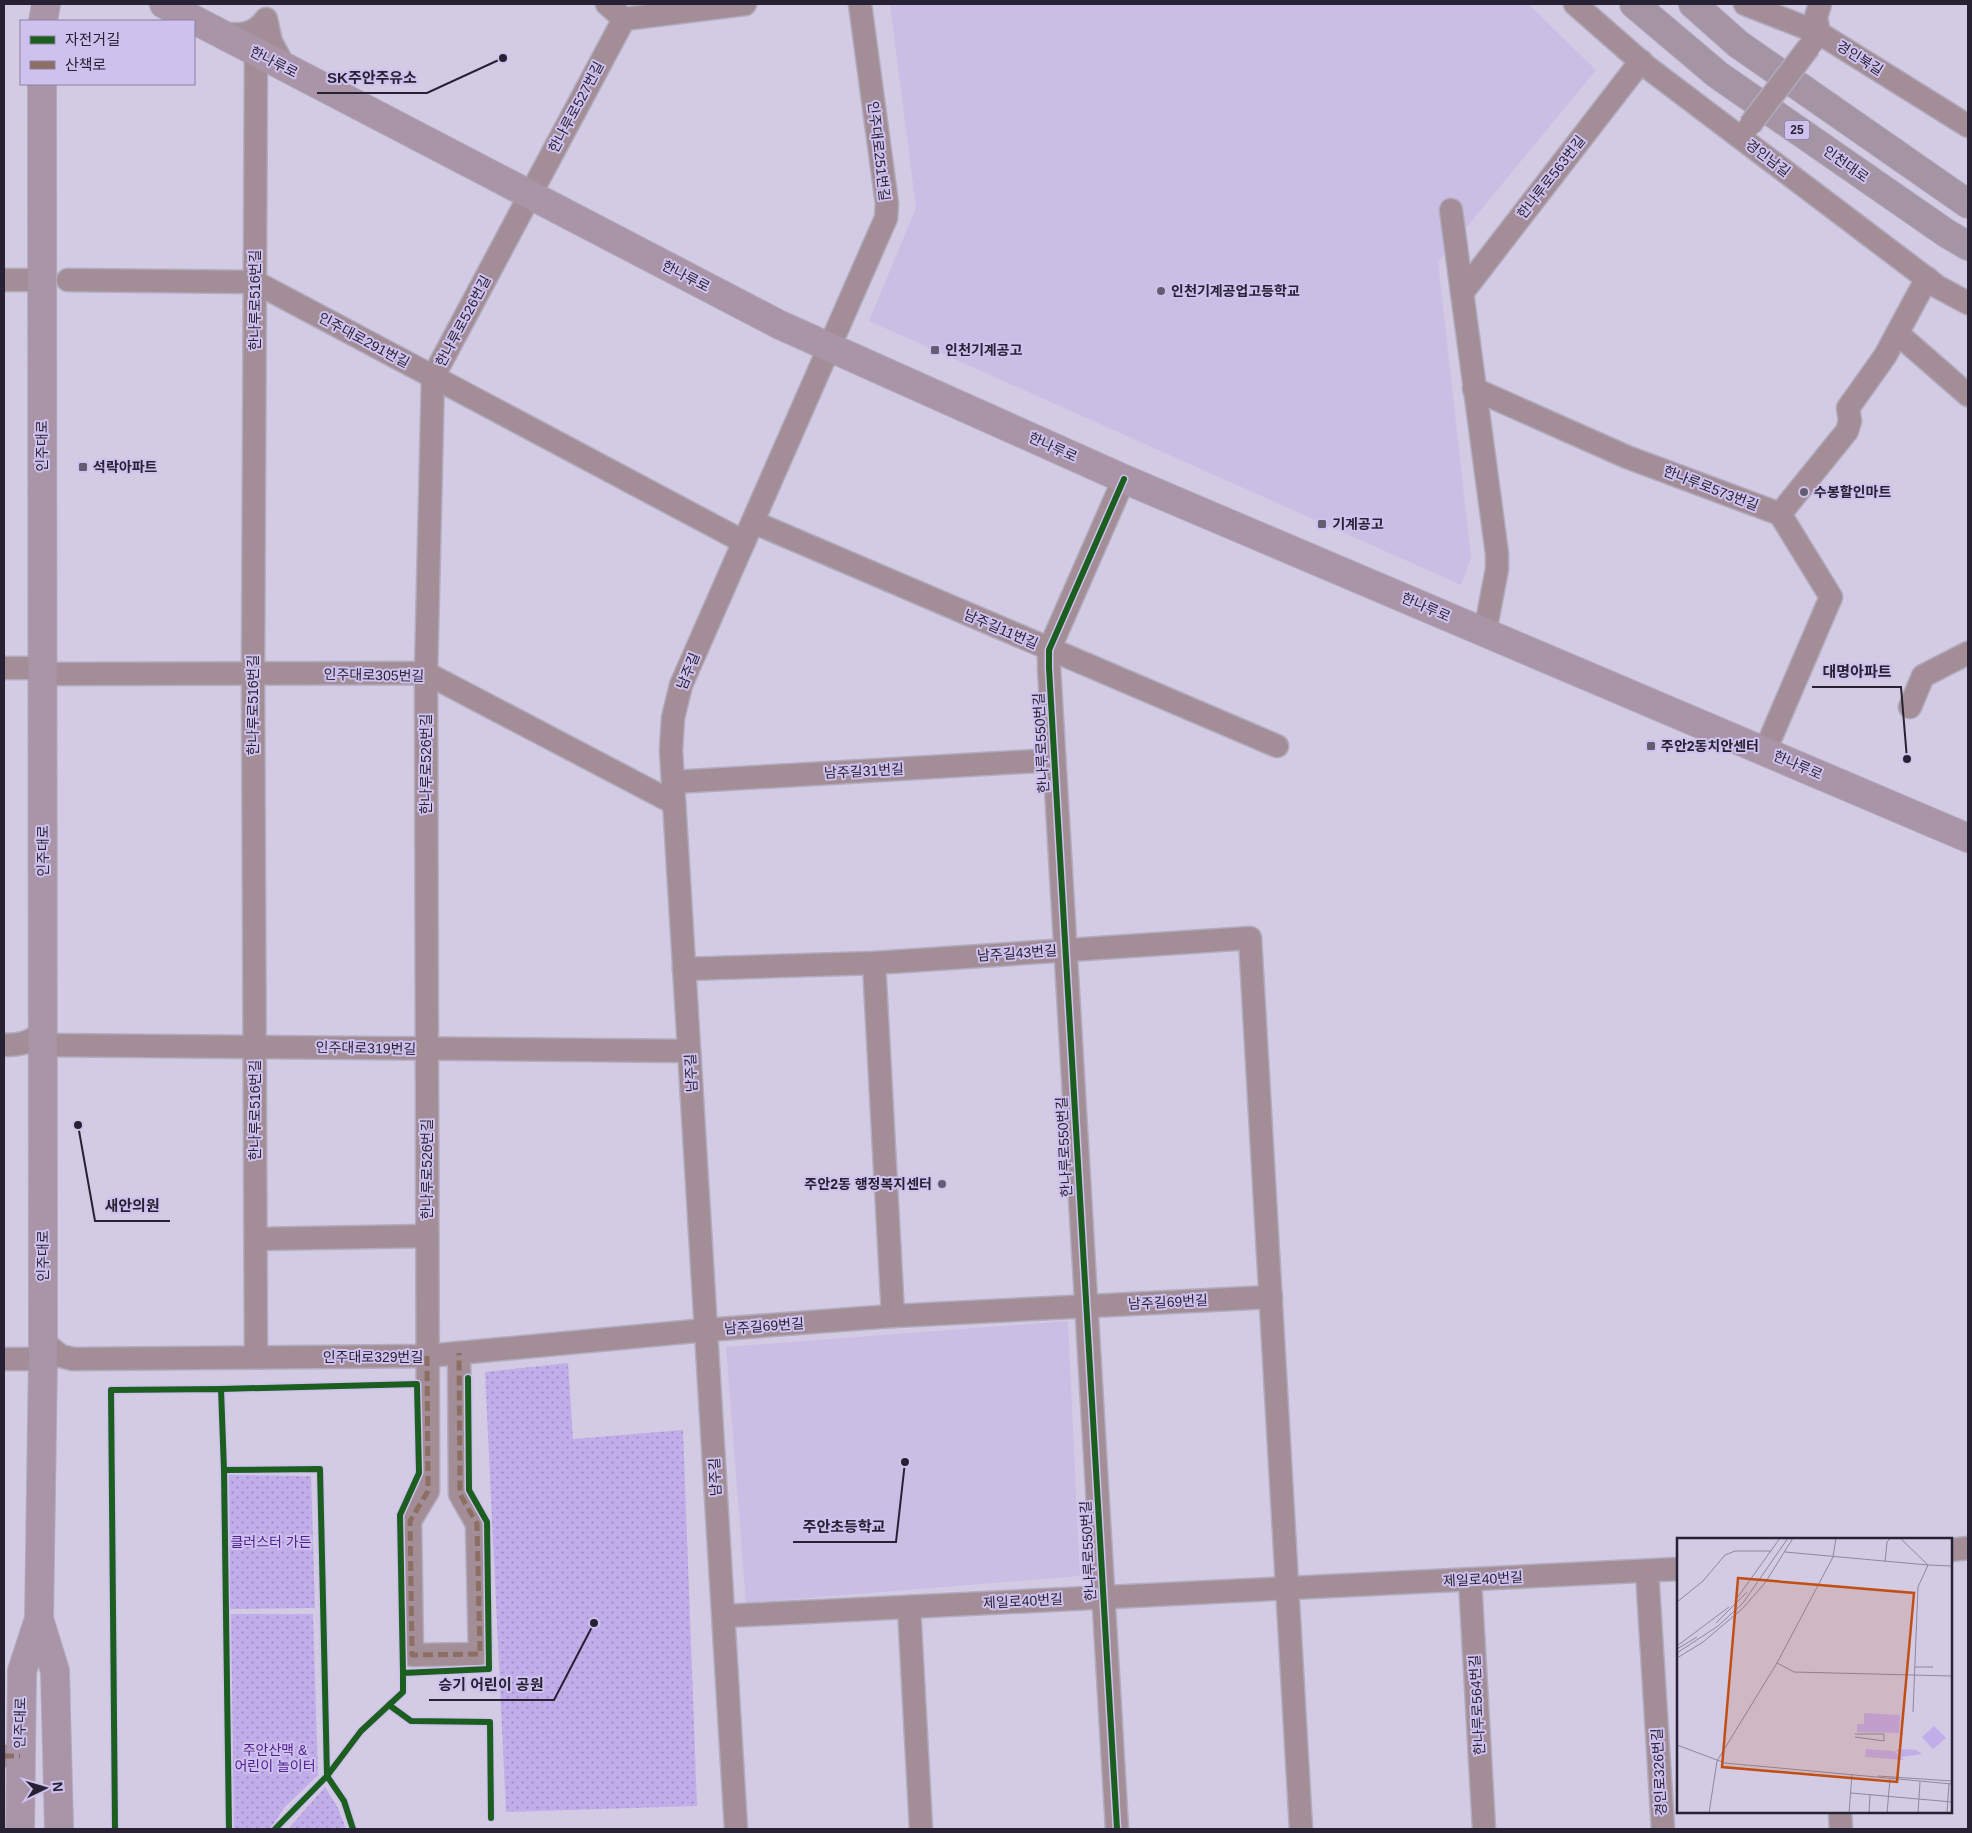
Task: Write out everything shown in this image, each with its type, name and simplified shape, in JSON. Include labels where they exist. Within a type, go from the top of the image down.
[{"type":"highway","name":"인천대로","points":[[1634,4],[1718,74],[1946,233],[1968,246]]},
{"type":"highway","points":[[1693,4],[1738,44],[1968,204]]},
{"type":"main road","points":[[43,20],[46,4]]},
{"type":"main road","name":"한나루로","points":[[164,4],[194,20]]},
{"type":"main road","name":"한나루로","points":[[195,21],[780,325],[1124,479],[1968,838]]},
{"type":"main road","name":"인주대로","points":[[20,1829],[12,1756],[22,1671],[39,1619],[43,1350],[42,671],[48,281],[42,85]]},
{"type":"main road","name":"인주대로","points":[[39,1619],[55,1671],[59,1829]]},
{"type":"street","points":[[606,4],[624,19],[745,4]]},
{"type":"street","name":"인주대로251번길","points":[[829,347],[886,218],[887,204],[860,4]]},
{"type":"street","name":"경인남길","points":[[1575,4],[1641,61],[1746,132],[1927,278],[1968,302]]},
{"type":"street","name":"경인북길","points":[[1745,4],[1814,40],[1968,126]]},
{"type":"street","points":[[1746,132],[1814,40],[1816,17],[1820,4]]},
{"type":"street","points":[[220,34],[241,36],[252,32],[268,11]]},
{"type":"street","points":[[268,11],[271,42],[285,68]]},
{"type":"street","name":"한나루로527번길","points":[[530,195],[624,19]]},
{"type":"street","name":"한나루로516번길","points":[[256,53],[253,673],[256,1358]]},
{"type":"street","name":"한나루로563번길","points":[[1462,292],[1641,61]]},
{"type":"street","name":"한나루로526번길","points":[[459,1353],[460,1494],[477,1524],[480,1654],[412,1655],[410,1521],[428,1491],[426,673],[433,377],[530,195]]},
{"type":"street","points":[[1451,210],[1497,554],[1497,570],[1485,632]]},
{"type":"street","points":[[1765,751],[1830,597],[1780,514],[1847,431],[1850,421],[1848,408],[1885,356],[1927,278]]},
{"type":"street","name":"인주대로291번길","points":[[4,280],[255,282],[744,542]]},
{"type":"street","points":[[1898,334],[1968,395]]},
{"type":"street","name":"남주길","points":[[736,1829],[671,750],[673,718],[681,684],[829,347]]},
{"type":"street","name":"한나루로573번길","points":[[1474,389],[1642,462],[1780,514]]},
{"type":"street","name":"한나루로550번길","points":[[1117,1829],[1049,650],[1124,479]]},
{"type":"street","name":"남주길11번길","points":[[753,522],[1277,746]]},
{"type":"street","points":[[1910,707],[1924,676],[1968,653]]},
{"type":"street","name":"인주대로305번길","points":[[4,668],[42,671],[426,673],[674,793]]},
{"type":"street","name":"남주길31번길","points":[[674,793],[1054,760]]},
{"type":"street","name":"남주길43번길","points":[[684,968],[874,963],[1250,938],[1271,1297]]},
{"type":"street","points":[[874,963],[893,1316]]},
{"type":"street","points":[[4,1045],[18,1045],[43,1038]]},
{"type":"street","name":"인주대로319번길","points":[[43,1038],[255,1046],[689,1051]]},
{"type":"street","points":[[256,1239],[427,1236]]},
{"type":"street","points":[[1271,1297],[1301,1829]]},
{"type":"street","name":"남주길69번길","points":[[706,1330],[893,1316],[1271,1297]]},
{"type":"street","name":"인주대로329번길","points":[[43,1350],[73,1359],[427,1356],[706,1330]]},
{"type":"street","points":[[4,1359],[43,1350]]},
{"type":"street","points":[[1952,1550],[1968,1548]]},
{"type":"street","name":"제일로40번길","points":[[724,1616],[1677,1569]]},
{"type":"street","name":"경인로326번길","points":[[1647,1571],[1663,1829]]},
{"type":"street","name":"한나루로564번길","points":[[1470,1580],[1484,1829]]},
{"type":"street","points":[[908,1607],[920,1829]]},
{"type":"street","points":[[1840,1813],[1841,1829]]},
{"type":"shaded area","name":"인천기계공업고등학교","points":[[890,4],[1528,4],[1596,70],[1438,262],[1471,558],[1461,585],[869,321],[916,208]]},
{"type":"shaded area","points":[[1068,1321],[1080,1576],[746,1603],[726,1347]]},
{"type":"green space","points":[[568,1363],[573,1439],[683,1430],[697,1806],[506,1812],[485,1372]]},
{"type":"green space","name":"클러스터 가든","points":[[229,1475],[311,1476],[315,1608],[230,1609]]},
{"type":"green space","name":"주안산맥 & 어린이 놀이터","points":[[231,1614],[313,1614],[318,1775],[284,1808],[270,1829],[234,1829]]},
{"type":"green space","points":[[325,1787],[338,1808],[346,1829],[288,1829]]},
{"type":"marked path","points":[[427,1356],[428,1491],[410,1521],[412,1655],[480,1654],[477,1524],[460,1494],[459,1353]]},
{"type":"marked path","points":[[4,1756],[20,1756]]},
{"type":"cycle path","points":[[1117,1829],[1049,650],[1124,479]]},
{"type":"cycle path","points":[[275,1829],[327,1776],[361,1731],[403,1692],[403,1673],[489,1669],[487,1522],[469,1490],[468,1378]]},
{"type":"cycle path","points":[[221,1389],[417,1384],[419,1473],[400,1515],[403,1673]]},
{"type":"cycle path","points":[[115,1829],[111,1390],[221,1389],[224,1470]]},
{"type":"cycle path","points":[[229,1829],[224,1470],[320,1469],[327,1776],[344,1801],[353,1829]]},
{"type":"cycle path","points":[[389,1705],[411,1721],[490,1722],[491,1818]]},
{"type":"place","name":"SK주안주유소","points":[[503,58]]},
{"type":"place","name":"인천기계공업고등학교","points":[[1161,291]]},
{"type":"place","name":"인천기계공고","points":[[935,350]]},
{"type":"place","name":"석락아파트","points":[[83,467]]},
{"type":"place","name":"수봉할인마트","points":[[1804,492]]},
{"type":"place","name":"기계공고","points":[[1322,524]]},
{"type":"place","name":"주안2동치안센터","points":[[1651,746]]},
{"type":"place","name":"대명아파트","points":[[1907,759]]},
{"type":"place","name":"새안의원","points":[[78,1125]]},
{"type":"place","name":"주안2동 행정복지센터","points":[[942,1184]]},
{"type":"place","name":"주안초등학교","points":[[905,1462]]},
{"type":"place","name":"승기 어린이 공원","points":[[594,1623]]}]
